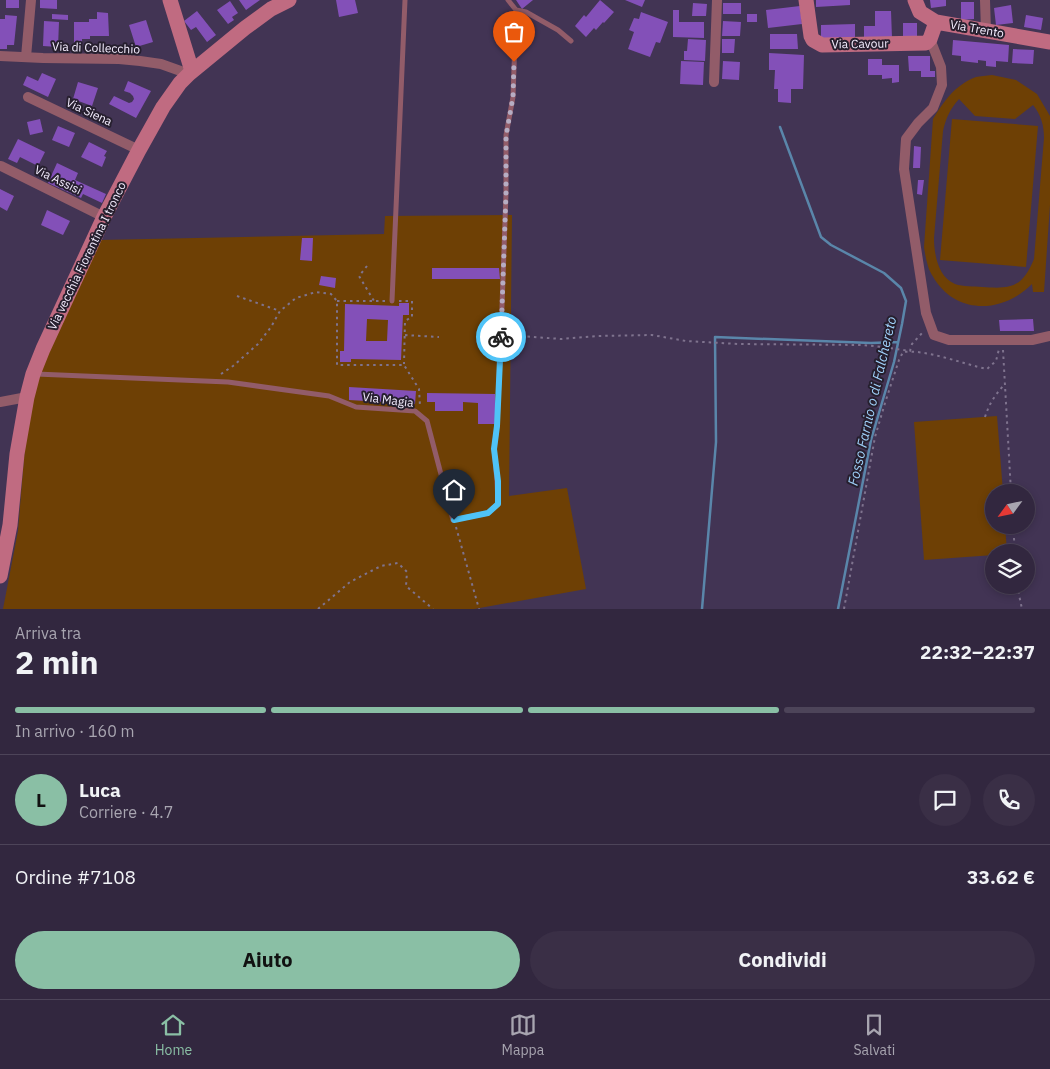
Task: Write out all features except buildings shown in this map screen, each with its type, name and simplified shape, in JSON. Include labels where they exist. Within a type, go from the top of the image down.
[{"type":"street","points":[[26,57],[31,0]]},
{"type":"street","points":[[170,0],[190,72]]},
{"type":"street","name":"Via vecchia Fiorentina I tronco","points":[[0,576],[10,526],[27,397],[33,374],[104,217],[139,150],[171,95],[190,72],[245,28],[272,9],[289,0]]},
{"type":"street","points":[[714,82],[717,0]]},
{"type":"street","name":"Via Cavour","points":[[806,0],[811,36],[822,45],[926,43],[930,39]]},
{"type":"street","name":"Via Trento","points":[[915,0],[920,12],[936,22],[1050,42]]},
{"type":"street","points":[[985,0],[986,31]]},
{"type":"street","points":[[936,22],[930,39],[941,67],[942,85],[933,108],[906,139],[904,169],[928,319],[934,335],[949,340],[1032,340],[1050,336]]},
{"type":"street","name":"Via di Collecchio","points":[[0,56],[140,60],[190,72]]},
{"type":"street","name":"Via Siena","points":[[28,97],[139,150]]},
{"type":"street","name":"Via Assisi","points":[[1,166],[104,217]]},
{"type":"street","points":[[0,402],[27,397]]},
{"type":"lane","points":[[392,301],[405,0]]},
{"type":"lane","points":[[508,0],[516,10],[526,12],[558,30],[570,41]]},
{"type":"lane","points":[[454,520],[488,513],[498,504],[498,481],[494,449],[497,426],[501,335],[506,136],[513,97],[516,10]]},
{"type":"lane","name":"Via Magia","points":[[33,374],[213,380],[329,396],[356,407],[415,411],[426,421],[454,520]]},
{"type":"path","points":[[367,266],[359,276],[374,301]]},
{"type":"path","points":[[213,380],[233,366],[258,344],[280,311],[296,298],[316,292],[331,294],[337,301],[336,366],[404,365]]},
{"type":"path","points":[[237,296],[280,311]]},
{"type":"path","points":[[337,301],[412,301],[412,317],[405,321],[404,365],[419,388],[421,416]]},
{"type":"path","points":[[910,351],[912,344],[923,332],[928,319]]},
{"type":"path","points":[[405,335],[439,337]]},
{"type":"path","points":[[501,335],[561,339],[590,336],[652,335],[738,344],[863,345],[938,356],[987,368],[996,361],[1002,340]]},
{"type":"path","points":[[1002,340],[1011,484]]},
{"type":"path","points":[[844,609],[875,437],[899,360],[903,352],[910,351]]},
{"type":"path","points":[[985,417],[992,399],[1005,384]]},
{"type":"path","points":[[454,520],[479,609]]},
{"type":"path","points":[[318,609],[350,582],[381,566],[398,563],[407,572],[406,586],[433,609]]},
{"type":"path","points":[[1019,594],[1022,609]]},
{"type":"shaded area","points":[[992,75],[1016,80],[1037,94],[1050,116],[1050,205],[1044,292],[1033,292],[1032,284],[1008,300],[995,305],[982,306],[956,300],[945,292],[929,270],[924,247],[933,119],[946,100],[962,84],[976,77]],"holes":[[[959,99],[975,116],[1015,119],[1033,105],[1043,124],[1044,138],[1034,259],[1025,276],[1014,285],[1008,287],[992,288],[955,284],[949,281],[941,271],[936,258],[934,238],[944,126],[951,110]]]},
{"type":"shaded area","points":[[952,119],[1038,126],[1026,267],[940,260]]},
{"type":"shaded area","points":[[512,215],[509,496],[567,488],[586,589],[474,609],[3,609],[18,531],[25,446],[31,403],[48,350],[99,240],[384,234],[385,216]]},
{"type":"shaded area","points":[[997,416],[1002,484],[985,484],[985,534],[1006,534],[1006,544],[985,544],[985,556],[924,560],[914,422]]},
{"type":"waterway","name":"Fosso Farnio o di Falchereto","points":[[780,127],[821,237],[831,245],[884,273],[901,288],[906,301],[894,362],[871,440],[838,609]]},
{"type":"waterway","points":[[702,609],[716,442],[715,337],[871,343],[898,342]]},
{"type":"way so far","points":[[501,337],[506,136],[513,97],[514,62]]},
{"type":"route","points":[[454,520],[488,513],[498,504],[498,481],[494,449],[497,426],[501,337]]}]
